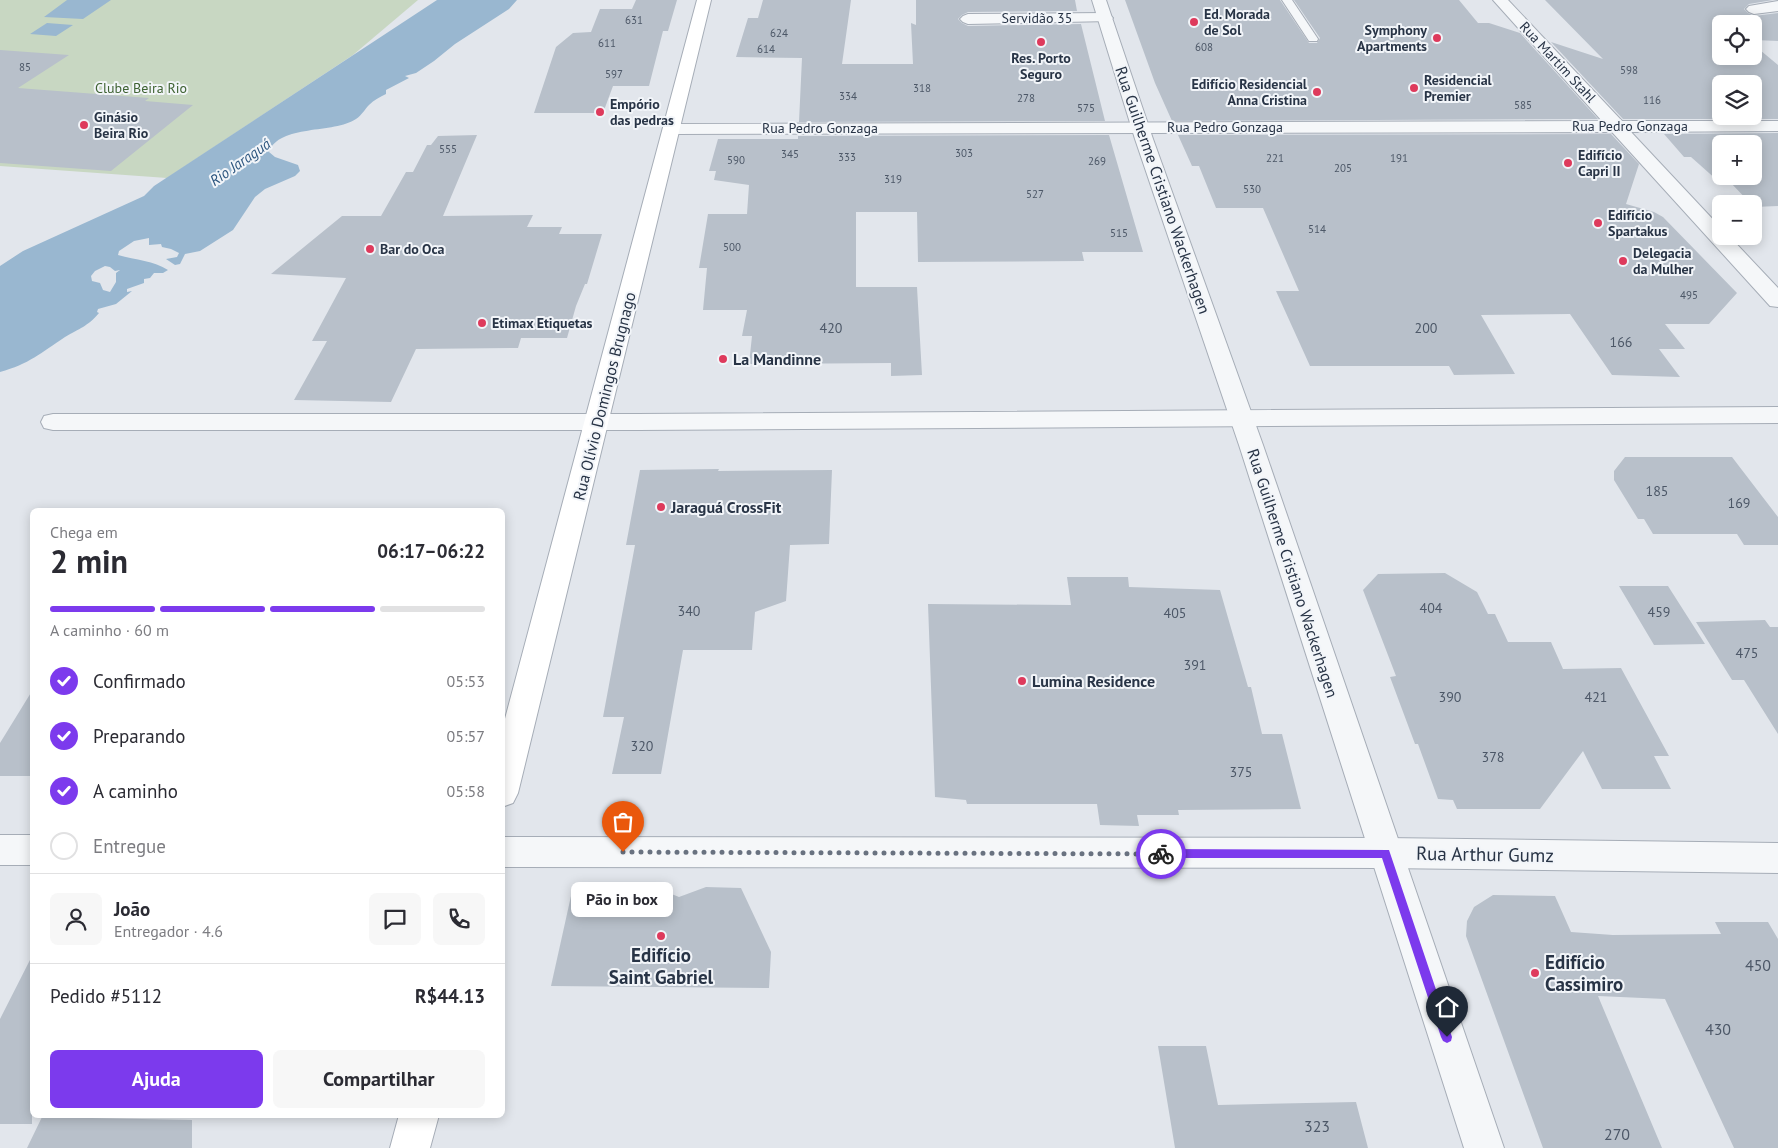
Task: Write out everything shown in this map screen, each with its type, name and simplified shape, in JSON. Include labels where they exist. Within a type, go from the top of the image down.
[{"type":"main road","name":"Rua Olívio Domingos Brugnago","points":[[505,781],[704,0]]},
{"type":"main road","points":[[410,1148],[418,1118]]},
{"type":"street","name":"Rua Martim Stahl","points":[[1500,0],[1778,302]]},
{"type":"street","points":[[1754,9],[1778,6]]},
{"type":"street","name":"Servidão 35","points":[[968,18],[1102,9]]},
{"type":"street","name":"Rua Guilherme Cristiano Wackerhagen","points":[[1102,9],[1241,417],[1484,1148]]},
{"type":"street","name":"Rua Pedro Gonzaga","points":[[672,128],[1778,126]]},
{"type":"street","points":[[53,422],[597,422],[1778,415]]},
{"type":"street","points":[[0,850],[30,850]]},
{"type":"street","name":"Rua Arthur Gumz","points":[[505,852],[1385,853],[1778,858]]},
{"type":"lane","points":[[1288,0],[1313,39]]},
{"type":"green space","name":"Clube Beira Rio","points":[[0,0],[418,0],[353,55],[167,178],[0,166]]},
{"type":"water","points":[[67,0],[111,0],[83,19],[44,17]]},
{"type":"water","name":"Rio Jaraguá","points":[[437,0],[517,0],[509,9],[455,44],[434,61],[416,73],[405,76],[409,78],[386,90],[386,94],[371,103],[356,119],[335,127],[295,133],[275,143],[269,152],[275,157],[298,165],[300,171],[295,176],[265,189],[255,197],[233,230],[200,251],[185,254],[180,264],[175,265],[166,259],[177,257],[179,253],[162,247],[161,244],[149,245],[149,238],[134,241],[119,251],[118,255],[151,263],[168,270],[163,273],[154,273],[150,278],[144,279],[144,283],[127,289],[127,292],[132,291],[116,304],[98,309],[97,312],[99,313],[95,318],[34,358],[0,372],[0,266],[23,251],[144,196],[154,186]],"holes":[[[105,266],[115,271],[120,270],[116,273],[116,282],[110,292],[103,290],[100,283],[92,281],[91,276],[95,271]]]},
{"type":"water","points":[[47,23],[73,25],[56,36],[30,34]]},
{"type":"building","points":[[636,0],[677,0],[668,31],[663,31],[649,86],[613,86],[603,113],[534,113],[556,47],[573,33],[591,32],[600,9],[632,9]]},
{"type":"building","points":[[763,0],[851,0],[842,64],[913,64],[911,23],[916,25],[916,0],[1075,0],[1077,11],[968,12],[958,19],[968,26],[1081,24],[1105,121],[799,122],[802,58],[736,57],[748,18],[758,18]]},
{"type":"building","points":[[1125,0],[1280,0],[1309,43],[1317,43],[1320,38],[1294,0],[1459,0],[1478,23],[1489,23],[1520,33],[1598,119],[1172,121],[1155,83]]},
{"type":"building","points":[[1545,0],[1773,0],[1749,4],[1744,9],[1752,15],[1712,15],[1712,65],[1762,65],[1762,52],[1778,65],[1778,119],[1762,119],[1762,75],[1712,75],[1712,119],[1623,119],[1551,42],[1603,59]]},
{"type":"building","points":[[1778,13],[1778,41],[1762,40],[1762,15]]},
{"type":"building","name":"Ginásio Beira Rio","points":[[0,50],[69,55],[18,88],[149,98],[145,101],[193,105],[111,171],[0,163]]},
{"type":"building","points":[[1778,133],[1778,206],[1762,207],[1762,195],[1742,195],[1733,185],[1762,185],[1762,135],[1712,135],[1712,176],[1691,157],[1684,157],[1664,134]]},
{"type":"building","points":[[1611,134],[1639,164],[1626,204],[1654,212],[1663,217],[1737,293],[1709,324],[1665,324],[1685,349],[1659,349],[1680,377],[1612,375],[1570,314],[1481,315],[1515,374],[1454,375],[1449,366],[1310,366],[1276,291],[1299,291],[1263,208],[1216,208],[1199,166],[1192,166],[1178,135]]},
{"type":"building","points":[[477,135],[443,216],[533,215],[527,227],[562,227],[559,234],[602,234],[587,284],[585,284],[576,306],[567,338],[521,338],[518,348],[416,349],[391,402],[294,400],[327,341],[312,341],[346,278],[271,274],[342,216],[381,216],[406,172],[413,172],[427,145],[431,145],[438,136]]},
{"type":"building","points":[[1109,135],[1143,252],[1082,252],[1084,261],[918,262],[917,212],[856,212],[856,287],[917,287],[922,375],[891,376],[891,363],[749,364],[752,336],[742,336],[747,310],[703,310],[707,268],[699,268],[708,214],[747,214],[749,185],[714,180],[716,171],[709,171],[718,139],[798,139],[798,136]]},
{"type":"building","points":[[1625,457],[1732,457],[1778,517],[1778,545],[1744,545],[1737,534],[1653,534],[1644,519],[1638,519],[1614,480],[1614,471]]},
{"type":"building","points":[[719,469],[718,471],[832,470],[829,544],[790,545],[786,601],[755,612],[752,650],[683,650],[661,774],[612,774],[624,717],[603,717],[635,545],[626,545],[640,470]]},
{"type":"building","points":[[1445,573],[1477,592],[1488,614],[1495,614],[1508,642],[1551,642],[1563,669],[1621,668],[1669,756],[1654,756],[1671,789],[1602,789],[1583,751],[1540,809],[1457,809],[1453,800],[1438,799],[1418,744],[1415,744],[1390,677],[1396,676],[1363,590],[1378,574]]},
{"type":"building","points":[[1067,577],[1128,577],[1129,587],[1220,590],[1248,687],[1251,687],[1262,734],[1282,734],[1301,809],[1178,810],[1179,815],[1137,815],[1139,826],[1100,825],[1097,804],[967,804],[966,800],[935,797],[928,604],[1071,605]]},
{"type":"building","points":[[1619,586],[1668,586],[1705,644],[1654,645]]},
{"type":"building","points":[[1765,620],[1770,627],[1778,627],[1778,734],[1744,680],[1732,680],[1696,622]]},
{"type":"building","points":[[30,694],[30,776],[0,776],[0,743]]},
{"type":"building","name":"Edifício Saint Gabriel","points":[[573,887],[654,887],[679,897],[706,887],[741,888],[771,952],[769,988],[551,986]]},
{"type":"building","points":[[1493,895],[1555,896],[1571,932],[1613,935],[1721,934],[1715,922],[1768,922],[1778,939],[1778,1148],[1734,1148],[1665,999],[1598,996],[1662,1148],[1543,1148],[1466,936],[1467,921],[1474,907]]},
{"type":"building","points":[[30,960],[30,1118],[32,1118],[32,1124],[0,1124],[0,1019]]},
{"type":"building","points":[[1158,1046],[1206,1046],[1218,1105],[1356,1102],[1368,1148],[1175,1148]]},
{"type":"building","points":[[42,1118],[192,1120],[192,1148],[27,1148]]},
{"type":"way so far","points":[[623,852],[1161,854]]},
{"type":"place","name":"Ed. Morada de Sol","points":[[1194,22]]},
{"type":"place","name":"Symphony Apartments","points":[[1437,38]]},
{"type":"place","name":"Res. Porto Seguro","points":[[1041,42]]},
{"type":"place","name":"Residencial Premier","points":[[1414,88]]},
{"type":"place","name":"Edifício Residencial Anna Cristina","points":[[1317,92]]},
{"type":"place","name":"Empório das pedras","points":[[600,112]]},
{"type":"place","name":"Ginásio Beira Rio","points":[[84,125]]},
{"type":"place","name":"Edifício Capri II","points":[[1568,163]]},
{"type":"place","name":"Edifício Spartakus","points":[[1598,223]]},
{"type":"place","name":"Bar do Oca","points":[[370,249]]},
{"type":"place","name":"Delegacia da Mulher","points":[[1623,261]]},
{"type":"place","name":"Etimax Etiquetas","points":[[482,323]]},
{"type":"place","name":"La Mandinne","points":[[723,359]]},
{"type":"place","name":"Jaraguá CrossFit","points":[[661,507]]},
{"type":"place","name":"Lumina Residence","points":[[1022,681]]},
{"type":"place","name":"Pão in box","points":[[623,852]]},
{"type":"place","name":"Edifício Saint Gabriel","points":[[661,936]]},
{"type":"place","name":"Edifício Cassimiro","points":[[1535,973]]},
{"type":"route","points":[[1161,854],[1385,853],[1447,1037]]}]
